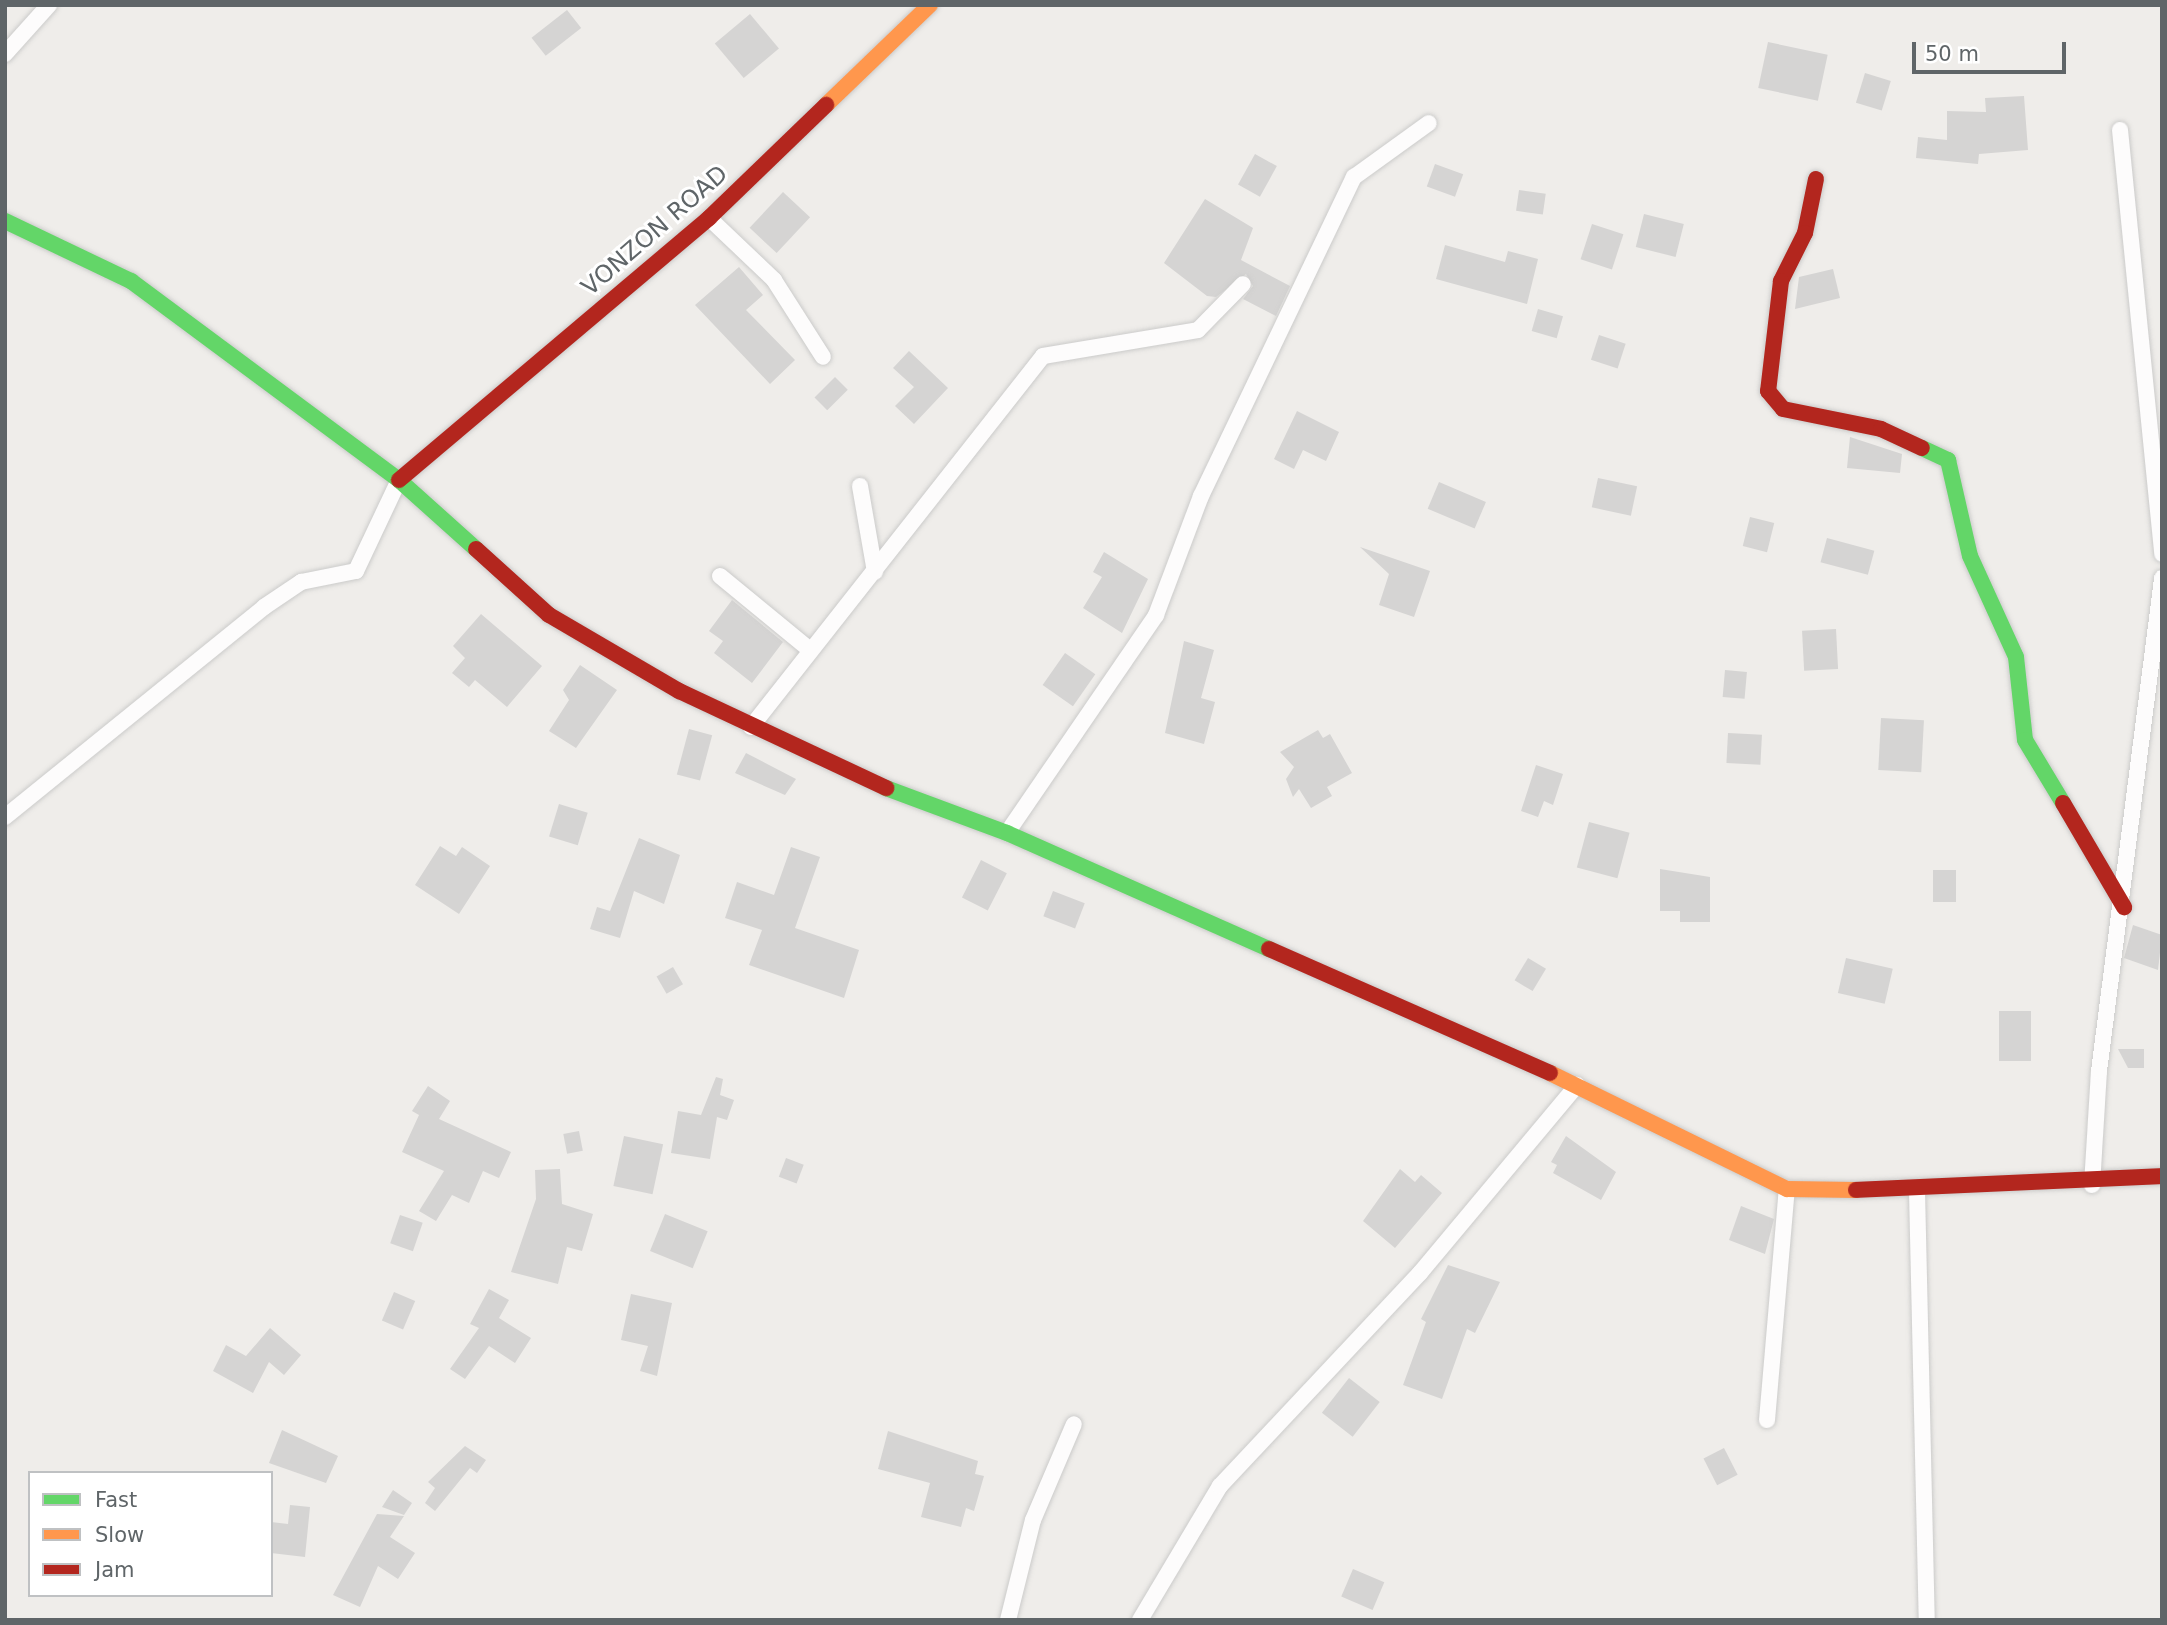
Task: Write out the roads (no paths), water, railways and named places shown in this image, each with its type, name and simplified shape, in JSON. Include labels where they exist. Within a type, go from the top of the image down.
[{"type":"main road","name":"VONZON ROAD","points":[[399,481],[709,218],[930,5]]},
{"type":"main road","points":[[1815,179],[1805,233],[1781,281],[1768,391],[1783,409],[1881,429],[1948,460],[1970,556],[2016,656],[2025,740],[2124,907]]},
{"type":"main road","points":[[5,221],[131,281],[399,481],[549,615],[751,727],[869,782],[1007,833],[1577,1084],[1787,1188],[1917,1191],[2092,1185],[2162,1176]]},
{"type":"street","points":[[5,54],[49,5]]},
{"type":"street","points":[[1007,833],[1156,615],[1201,496],[1354,177],[1429,124]]},
{"type":"street","points":[[2120,130],[2162,554]]},
{"type":"street","points":[[709,218],[774,280],[823,357]]},
{"type":"street","points":[[751,727],[1043,356],[1198,330],[1242,284]]},
{"type":"street","points":[[5,817],[264,607],[301,582],[356,571],[399,481]]},
{"type":"street","points":[[860,485],[875,572]]},
{"type":"street","points":[[720,576],[810,650]]},
{"type":"street","points":[[2092,1185],[2099,1071],[2124,907],[2162,578]]},
{"type":"street","points":[[1140,1620],[1220,1486],[1420,1273],[1577,1084]]},
{"type":"street","points":[[1766,1420],[1787,1188]]},
{"type":"street","points":[[1917,1191],[1927,1620]]},
{"type":"street","points":[[1008,1620],[1033,1520],[1074,1424]]}]
